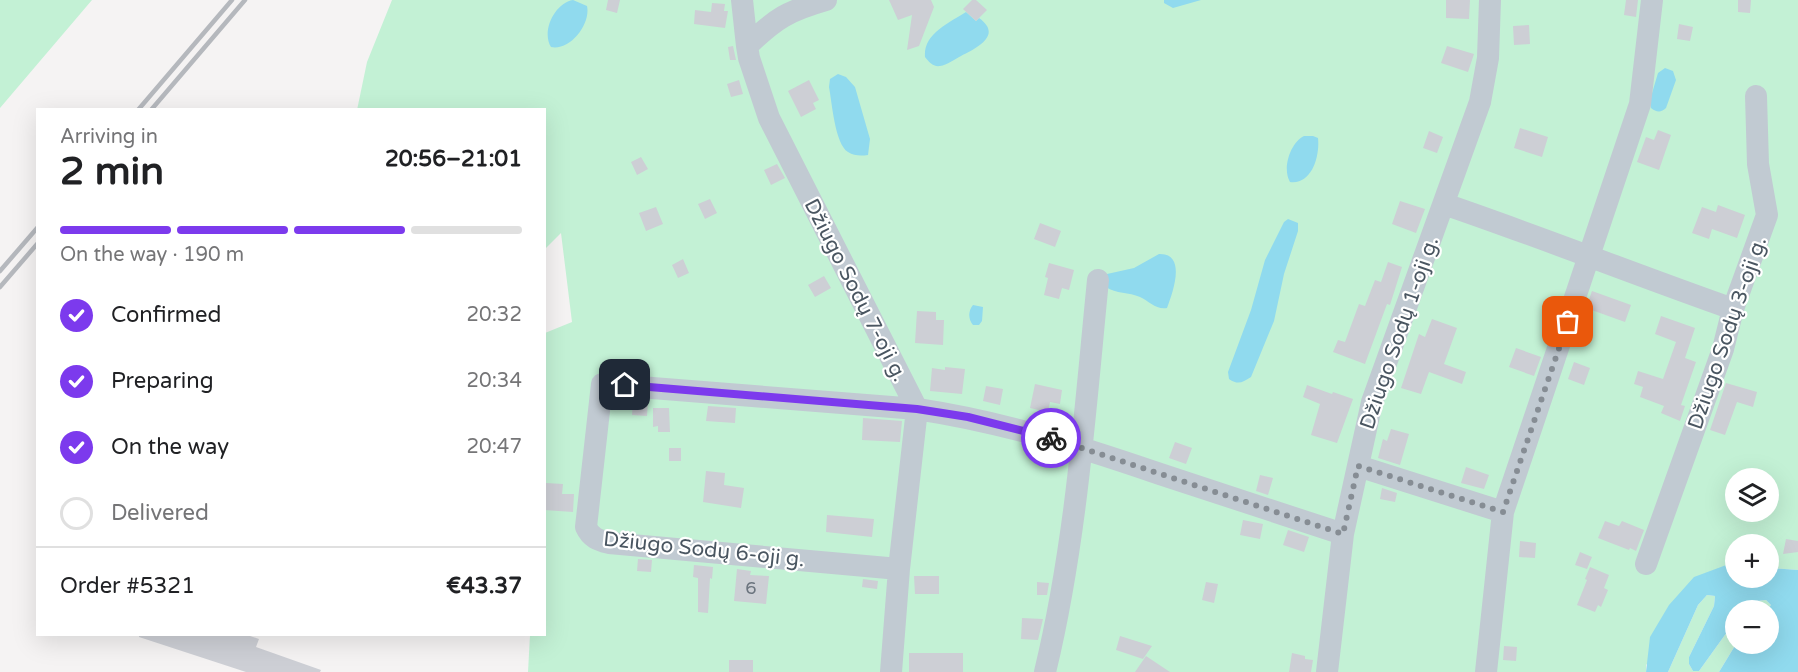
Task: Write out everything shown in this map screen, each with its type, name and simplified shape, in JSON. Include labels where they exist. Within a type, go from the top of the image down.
[{"type":"street","name":"Džiugo Sodų 7-oji g.","points":[[742,0],[749,58],[769,118],[917,409]]},
{"type":"street","points":[[747,46],[770,24],[795,9],[826,0]]},
{"type":"street","name":"Džiugo Sodų 1-oji g.","points":[[1327,672],[1343,534],[1372,402],[1480,102],[1488,58],[1490,0]]},
{"type":"street","points":[[1486,672],[1503,512],[1640,104],[1652,0]]},
{"type":"street","name":"Džiugo Sodų 3-oji g.","points":[[1646,564],[1723,349],[1732,309],[1767,215],[1758,164],[1756,96]]},
{"type":"street","points":[[1444,204],[1551,241],[1589,258],[1732,309]]},
{"type":"street","points":[[1045,672],[1059,612],[1082,448],[1098,280]]},
{"type":"street","name":"Džiugo Sodų 6-oji g.","points":[[899,569],[609,543],[597,540],[590,535],[586,527],[602,384],[917,409]]},
{"type":"street","points":[[891,672],[899,569],[917,409],[968,417],[1034,433],[1343,534]]},
{"type":"street","points":[[1358,466],[1503,512]]},
{"type":"green space","points":[[0,0],[92,0],[0,108]]},
{"type":"green space","points":[[392,0],[1798,0],[1798,570],[1779,569],[1779,534],[1725,534],[1725,569],[1646,665],[1646,672],[528,672],[530,636],[546,636],[546,333],[572,322],[561,233],[546,248],[546,108],[357,108],[367,62]]},
{"type":"green space","points":[[1707,595],[1715,596],[1714,606],[1689,657],[1689,664],[1693,671],[1699,671],[1725,635],[1725,654],[1730,654],[1719,672],[1668,672],[1698,605]]},
{"type":"water","points":[[573,0],[587,6],[586,21],[572,41],[558,47],[551,47],[548,33],[555,12],[566,2]]},
{"type":"water","points":[[1164,0],[1201,0],[1173,8],[1164,3]]},
{"type":"water","points":[[966,12],[976,21],[979,18],[986,24],[989,30],[985,40],[974,49],[945,64],[938,66],[931,64],[925,57],[928,42],[938,30]]},
{"type":"water","points":[[1665,68],[1673,71],[1676,80],[1666,108],[1657,111],[1651,108],[1650,100],[1658,73]]},
{"type":"water","points":[[838,74],[846,77],[855,87],[870,139],[868,155],[848,152],[840,141],[829,87],[830,79]]},
{"type":"water","points":[[1304,136],[1318,138],[1316,161],[1304,179],[1290,182],[1287,164],[1291,150]]},
{"type":"water","points":[[1288,219],[1298,223],[1298,231],[1284,274],[1274,321],[1251,377],[1238,383],[1229,379],[1228,372],[1251,310],[1265,260],[1284,222]]},
{"type":"water","points":[[1159,254],[1168,255],[1175,266],[1176,275],[1167,308],[1159,308],[1140,297],[1106,287],[1105,276],[1107,274],[1134,268]]},
{"type":"water","points":[[973,305],[983,307],[982,321],[979,325],[973,325],[969,318]]},
{"type":"water","points":[[1725,565],[1725,588],[1779,588],[1779,569],[1798,570],[1798,672],[1719,672],[1730,654],[1779,654],[1779,600],[1725,600],[1725,635],[1699,671],[1693,671],[1689,664],[1689,657],[1714,606],[1715,596],[1707,595],[1698,605],[1668,672],[1646,672],[1650,637],[1669,605],[1694,577]]},
{"type":"building","points":[[608,0],[620,0],[617,13],[606,10]]},
{"type":"building","points":[[889,0],[931,0],[934,7],[919,46],[907,50],[912,15],[898,20]]},
{"type":"building","points":[[972,0],[976,0],[987,10],[976,21],[963,9]]},
{"type":"building","points":[[1446,0],[1470,0],[1469,19],[1446,18]]},
{"type":"building","points":[[1626,0],[1638,0],[1636,17],[1624,15]]},
{"type":"building","points":[[1738,0],[1751,0],[1750,13],[1738,12]]},
{"type":"building","points":[[712,3],[725,4],[724,11],[728,11],[725,28],[694,24],[695,10],[711,12]]},
{"type":"building","points":[[1679,24],[1693,27],[1690,41],[1677,39]]},
{"type":"building","points":[[1529,25],[1530,44],[1514,45],[1513,26]]},
{"type":"building","points":[[733,46],[736,60],[730,60],[728,47]]},
{"type":"building","points":[[1447,46],[1474,54],[1468,72],[1441,63]]},
{"type":"building","points":[[739,80],[743,94],[731,97],[727,84]]},
{"type":"building","points":[[809,80],[819,100],[813,103],[816,109],[801,117],[788,91]]},
{"type":"building","points":[[1520,128],[1548,137],[1542,157],[1514,148]]},
{"type":"building","points":[[1658,130],[1671,135],[1659,170],[1637,162],[1646,137],[1654,140]]},
{"type":"building","points":[[1429,131],[1443,137],[1437,153],[1423,148]]},
{"type":"building","points":[[641,157],[648,169],[637,175],[631,162]]},
{"type":"building","points":[[777,164],[785,178],[771,185],[764,170]]},
{"type":"building","points":[[710,199],[717,213],[705,219],[698,204]]},
{"type":"building","points":[[1400,201],[1425,209],[1416,233],[1392,224]]},
{"type":"building","points":[[1718,205],[1745,215],[1737,238],[1712,229],[1709,239],[1692,233],[1702,207],[1716,212]]},
{"type":"building","points":[[656,207],[663,224],[646,231],[639,213]]},
{"type":"building","points":[[1040,223],[1061,231],[1055,247],[1034,239]]},
{"type":"building","points":[[683,259],[689,273],[678,278],[672,265]]},
{"type":"building","points":[[1388,262],[1402,267],[1390,305],[1387,304],[1365,364],[1333,352],[1338,340],[1345,342],[1359,304],[1365,306],[1375,280],[1381,282]]},
{"type":"building","points":[[1049,263],[1074,270],[1069,290],[1062,288],[1059,299],[1044,295]]},
{"type":"building","points":[[824,276],[831,288],[815,297],[808,285]]},
{"type":"building","points":[[1592,291],[1631,305],[1625,322],[1586,308]]},
{"type":"building","points":[[917,311],[936,312],[936,320],[944,320],[943,345],[915,343]]},
{"type":"building","points":[[1661,316],[1695,328],[1685,358],[1696,362],[1681,405],[1685,406],[1680,421],[1661,413],[1664,406],[1640,397],[1643,387],[1634,384],[1638,371],[1663,379],[1676,342],[1655,334]]},
{"type":"building","points":[[1432,319],[1457,328],[1444,364],[1466,372],[1462,384],[1429,372],[1421,394],[1401,388],[1419,334],[1425,337]]},
{"type":"building","points":[[1516,348],[1541,357],[1534,376],[1509,367]]},
{"type":"building","points":[[1574,362],[1590,368],[1584,385],[1568,379]]},
{"type":"building","points":[[945,367],[965,369],[962,394],[930,391],[932,368],[945,370]]},
{"type":"building","points":[[1726,383],[1757,392],[1753,407],[1737,402],[1725,435],[1710,430]]},
{"type":"building","points":[[1035,384],[1062,390],[1060,404],[1050,402],[1048,412],[1030,408]]},
{"type":"building","points":[[1307,385],[1353,399],[1337,443],[1311,435],[1320,404],[1303,397]]},
{"type":"building","points":[[986,386],[1003,389],[1000,405],[983,401]]},
{"type":"building","points":[[633,400],[648,401],[647,416],[632,415]]},
{"type":"building","points":[[708,406],[736,408],[735,423],[706,421]]},
{"type":"building","points":[[653,408],[669,408],[670,432],[658,432],[658,426],[653,427]]},
{"type":"building","points":[[863,418],[902,421],[900,442],[862,440]]},
{"type":"building","points":[[1391,429],[1409,434],[1400,465],[1378,458],[1383,439],[1387,441]]},
{"type":"building","points":[[1175,442],[1192,448],[1186,464],[1169,458]]},
{"type":"building","points":[[669,448],[681,448],[681,461],[669,461]]},
{"type":"building","points":[[1466,467],[1489,475],[1484,489],[1461,483]]},
{"type":"building","points":[[706,471],[725,473],[724,485],[744,488],[741,508],[703,502]]},
{"type":"building","points":[[1260,475],[1273,478],[1268,495],[1256,491]]},
{"type":"building","points":[[546,483],[563,484],[562,494],[574,494],[573,512],[546,510]]},
{"type":"building","points":[[1382,488],[1397,493],[1395,502],[1380,499]]},
{"type":"building","points":[[827,515],[874,519],[872,537],[826,532]]},
{"type":"building","points":[[1243,520],[1263,524],[1260,539],[1240,535]]},
{"type":"building","points":[[1605,521],[1619,526],[1622,521],[1644,530],[1636,551],[1598,538]]},
{"type":"building","points":[[1288,530],[1309,537],[1304,552],[1283,545]]},
{"type":"building","points":[[1786,539],[1798,541],[1798,552],[1783,554]]},
{"type":"building","points":[[1520,541],[1536,543],[1535,558],[1519,557]]},
{"type":"building","points":[[1580,552],[1592,557],[1587,569],[1575,565]]},
{"type":"building","points":[[638,559],[652,560],[651,572],[637,571]]},
{"type":"building","points":[[694,565],[713,567],[708,613],[698,612],[698,578],[693,577]]},
{"type":"building","points":[[1590,567],[1609,575],[1604,588],[1608,590],[1601,607],[1598,605],[1595,612],[1577,605]]},
{"type":"building","points":[[737,569],[751,571],[750,575],[769,576],[766,604],[734,601]]},
{"type":"building","points":[[914,576],[939,576],[939,594],[915,594]]},
{"type":"building","points":[[863,579],[878,581],[877,589],[862,587]]},
{"type":"building","points":[[1037,582],[1049,583],[1047,595],[1037,595]]},
{"type":"building","points":[[1206,582],[1218,584],[1214,603],[1202,600]]},
{"type":"building","points":[[1022,618],[1043,619],[1038,640],[1021,639]]},
{"type":"building","points":[[250,636],[259,639],[256,647],[321,670],[320,672],[246,672],[139,637]]},
{"type":"building","points":[[1120,636],[1152,646],[1143,659],[1116,650]]},
{"type":"building","points":[[1504,646],[1517,647],[1516,661],[1503,660]]},
{"type":"building","points":[[909,653],[963,653],[963,672],[909,672]]},
{"type":"building","points":[[1292,653],[1313,660],[1311,672],[1289,672]]},
{"type":"building","points":[[1146,656],[1170,672],[1135,672]]},
{"type":"building","points":[[729,660],[753,660],[753,672],[729,672]]},
{"type":"railway","points":[[140,108],[232,0]]},
{"type":"railway","points":[[153,108],[245,0]]},
{"type":"railway","points":[[0,271],[36,229]]},
{"type":"railway","points":[[0,287],[36,245]]},
{"type":"way so far","points":[[1051,438],[1343,534],[1358,466],[1503,512],[1568,322]]},
{"type":"route","points":[[625,385],[917,409],[968,417],[1051,438]]}]
